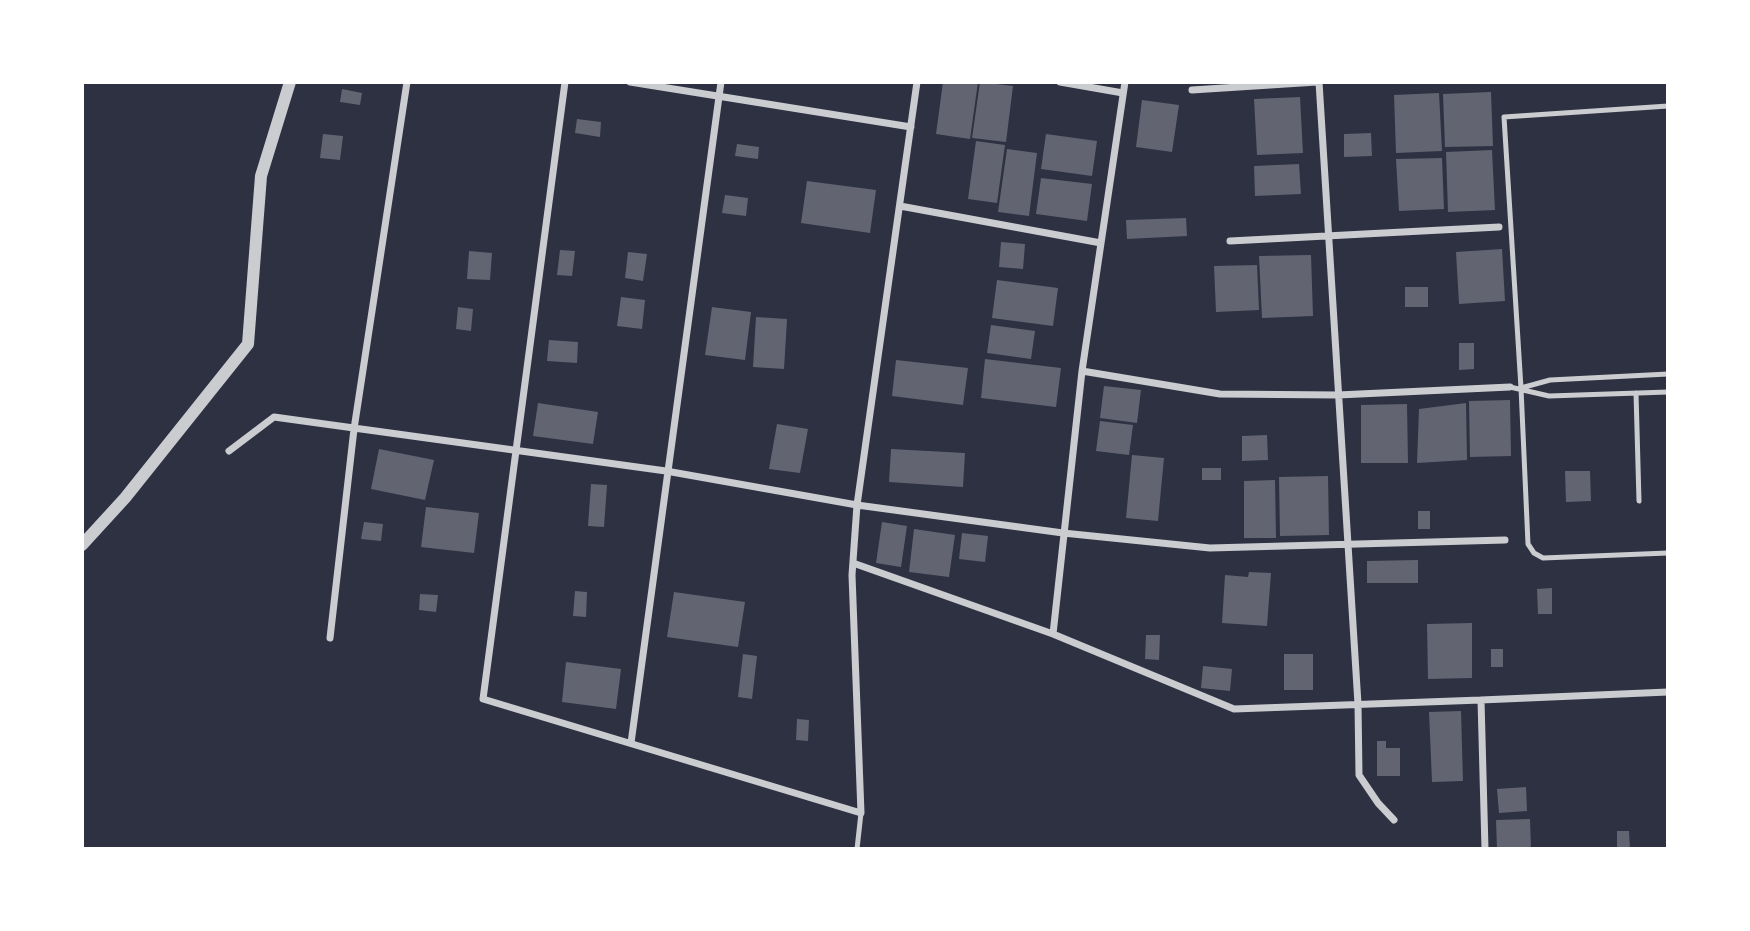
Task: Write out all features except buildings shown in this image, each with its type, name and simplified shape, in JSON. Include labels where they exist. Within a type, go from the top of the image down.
[{"type":"street","points":[[82,545],[125,498],[248,344],[261,176],[290,82]]},
{"type":"street","points":[[330,638],[354,429],[407,82]]},
{"type":"street","points":[[565,82],[483,699],[861,813],[853,663],[853,563],[857,505],[918,82]]},
{"type":"street","points":[[630,82],[911,127]]},
{"type":"street","points":[[631,743],[721,82]]},
{"type":"street","points":[[1060,82],[1123,93]]},
{"type":"street","points":[[1053,634],[1082,371],[1125,82]]},
{"type":"street","points":[[1192,90],[1318,82],[1358,704],[1359,775],[1378,803],[1394,820]]},
{"type":"street","points":[[900,206],[1101,243]]},
{"type":"street","points":[[1230,241],[1499,228]]},
{"type":"street","points":[[1082,371],[1220,394],[1338,395],[1510,387]]},
{"type":"street","points":[[229,451],[274,417],[666,471],[857,505],[1063,533],[1210,548],[1505,540]]},
{"type":"street","points":[[853,563],[1053,634],[1234,709],[1668,692]]},
{"type":"street","points":[[1481,699],[1485,849]]},
{"type":"lane","points":[[1668,106],[1504,117],[1528,544],[1534,554],[1544,558],[1668,553]]},
{"type":"lane","points":[[1521,388],[1550,380],[1668,374]]},
{"type":"lane","points":[[1510,387],[1549,397],[1668,392]]},
{"type":"lane","points":[[1636,393],[1639,501]]},
{"type":"lane","points":[[857,849],[861,813]]}]
